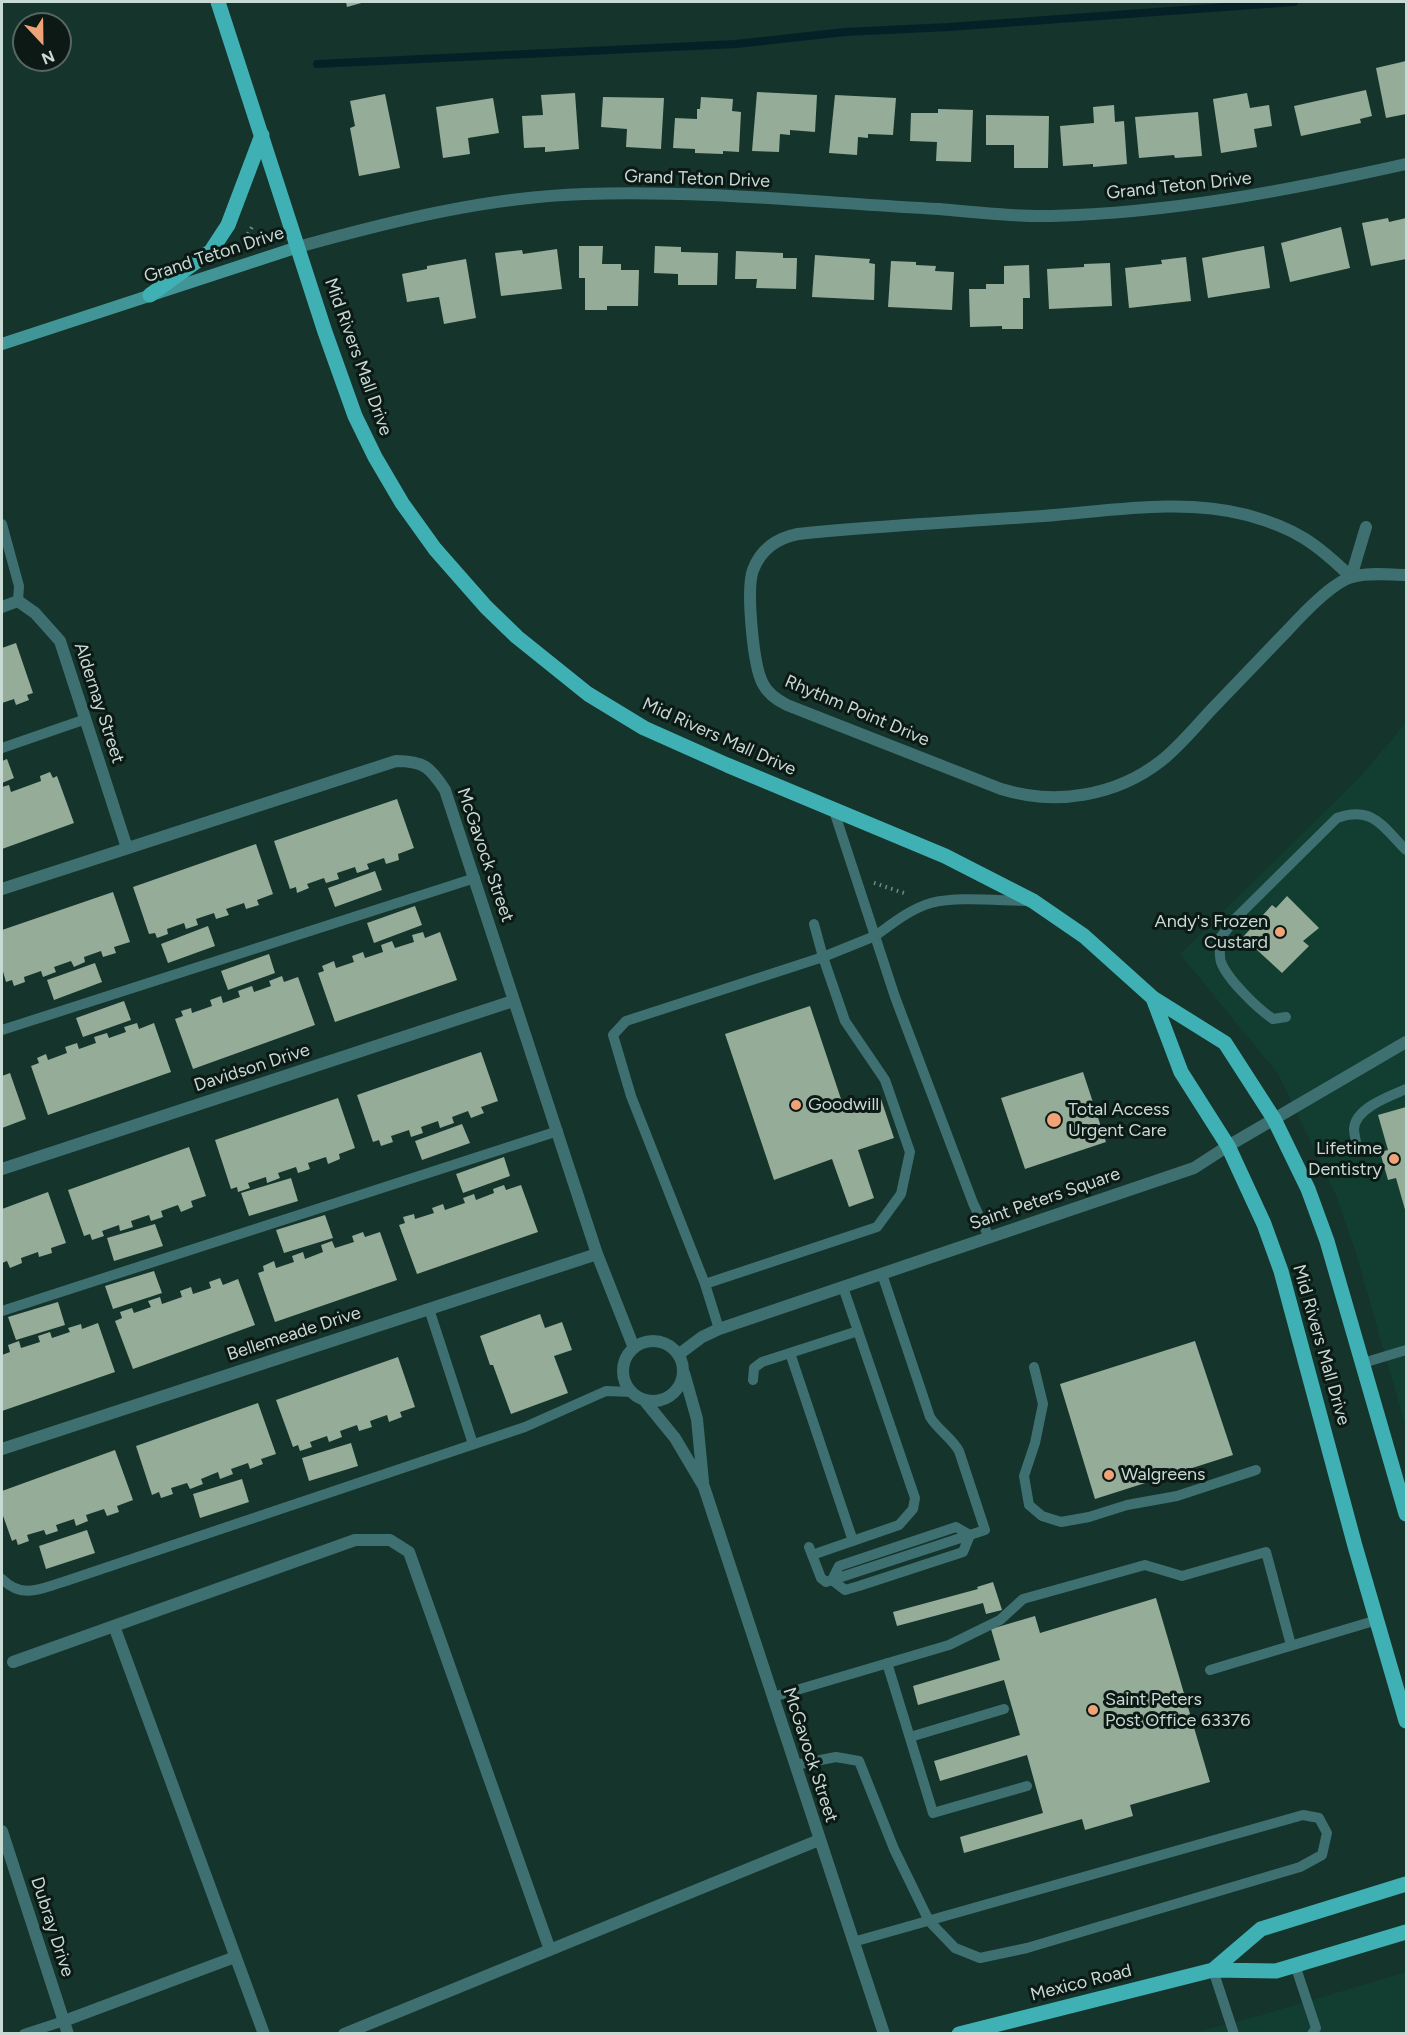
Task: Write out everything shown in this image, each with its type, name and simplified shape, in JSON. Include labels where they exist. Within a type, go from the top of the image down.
[{"type":"main road","name":"Mid Rivers Mall Drive","points":[[218,2],[325,332],[356,416],[375,457],[402,502],[435,549],[486,607],[517,637],[588,694],[644,728],[945,856],[1033,901],[1084,936],[1153,998],[1225,1043],[1274,1119],[1308,1188],[1327,1241],[1407,1514]]},
{"type":"main road","points":[[150,295],[211,251],[228,225],[262,135]]},
{"type":"main road","name":"Mid Rivers Mall Drive","points":[[1153,998],[1181,1072],[1228,1146],[1264,1224],[1281,1271],[1407,1721]]},
{"type":"main road","name":"Mexico Road","points":[[1213,1970],[1262,1929],[1407,1884]]},
{"type":"main road","name":"Mexico Road","points":[[958,2034],[1213,1970],[1276,1971],[1407,1932]]},
{"type":"street","name":"Grand Teton Drive","points":[[2,344],[298,247],[460,207],[523,198],[586,194],[691,195],[1049,216],[1148,210],[1254,196],[1407,164]]},
{"type":"street","name":"Rhythm Point Drive","points":[[1206,508],[1250,516],[1299,534],[1320,548],[1351,577],[1327,593],[1302,615],[1161,761],[1123,783],[1092,794],[1047,798],[1016,794],[1001,789],[780,701],[764,685],[756,663],[750,591],[753,570],[768,547],[798,534],[1141,509],[1206,508]]},
{"type":"street","points":[[1366,527],[1351,577],[1407,575]]},
{"type":"street","points":[[2,607],[18,601]]},
{"type":"street","name":"Aldernay Street","points":[[18,601],[35,613],[60,641],[127,848]]},
{"type":"street","name":"McGavock Street","points":[[2,889],[396,761],[424,764],[435,774],[446,790],[597,1254],[634,1348]]},
{"type":"street","name":"Davidson Drive","points":[[2,1169],[513,1001]]},
{"type":"street","name":"Saint Peters Square","points":[[678,1355],[702,1337],[719,1329],[1194,1168],[1407,1042]]},
{"type":"street","name":"Bellemeade Drive","points":[[2,1449],[597,1254]]},
{"type":"street","points":[[647,1342],[661,1342],[678,1355],[682,1368],[680,1382],[672,1394],[659,1400],[644,1400],[632,1392],[624,1380],[625,1359],[634,1348],[647,1342]]},
{"type":"street","name":"McGavock Street","points":[[682,1368],[697,1419],[704,1487],[884,2034]]},
{"type":"street","name":"McGavock Street","points":[[644,1400],[663,1420],[704,1487]]},
{"type":"street","points":[[13,1662],[355,1540],[390,1540],[409,1552],[550,1950]]},
{"type":"street","points":[[114,1626],[264,2034]]},
{"type":"street","name":"Dubray Drive","points":[[2,1831],[68,2034]]},
{"type":"street","points":[[344,2034],[819,1840]]},
{"type":"street","points":[[64,2021],[235,1957]]},
{"type":"lane","points":[[2,524],[20,586],[18,601]]},
{"type":"lane","points":[[2,747],[86,719]]},
{"type":"lane","points":[[833,808],[895,998],[973,1203],[989,1237]]},
{"type":"lane","points":[[1286,1017],[1273,1019],[1258,1009],[1242,991],[1221,962],[1220,938],[1237,917],[1337,818],[1351,813],[1372,816],[1407,850]]},
{"type":"lane","points":[[2,1030],[475,878]]},
{"type":"lane","points":[[719,1329],[705,1284],[631,1096],[613,1035],[626,1021],[823,957],[875,936],[902,917],[931,903],[958,900],[1033,901]]},
{"type":"lane","points":[[705,1284],[877,1227],[901,1194],[910,1152],[885,1080],[845,1021],[814,924]]},
{"type":"lane","points":[[1356,1144],[1354,1128],[1359,1116],[1374,1103],[1407,1089]]},
{"type":"lane","points":[[2,1311],[558,1131]]},
{"type":"lane","points":[[832,1580],[839,1566],[956,1527],[970,1535],[985,1530],[956,1445],[930,1417],[882,1274]]},
{"type":"lane","points":[[832,1580],[823,1582],[811,1551],[853,1541],[899,1525],[913,1509],[915,1498],[914,1489],[843,1287]]},
{"type":"lane","points":[[429,1309],[473,1444]]},
{"type":"lane","points":[[753,1380],[753,1372],[757,1365],[858,1331]]},
{"type":"lane","points":[[1363,1363],[1407,1350]]},
{"type":"lane","points":[[790,1353],[853,1541]]},
{"type":"lane","points":[[1034,1367],[1043,1404],[1035,1443],[1023,1476],[1029,1505],[1042,1516],[1061,1522],[1089,1517],[1127,1504],[1177,1496],[1256,1470]]},
{"type":"lane","points":[[2,1579],[10,1587],[28,1592],[525,1426],[606,1391],[632,1392]]},
{"type":"lane","points":[[832,1580],[845,1590],[859,1586],[963,1552],[970,1535]]},
{"type":"lane","points":[[773,1697],[949,1645],[1000,1620],[1023,1599],[1145,1565],[1182,1576],[1266,1552],[1292,1645]]},
{"type":"lane","points":[[1210,1670],[1377,1620]]},
{"type":"lane","points":[[886,1664],[933,1813],[1027,1786]]},
{"type":"lane","points":[[910,1737],[1004,1709]]},
{"type":"lane","points":[[795,1765],[836,1757],[859,1761],[894,1849],[929,1922],[955,1948],[980,1958],[1006,1953],[1299,1868],[1322,1855],[1327,1833],[1319,1818],[1303,1815],[929,1922],[853,1942]]},
{"type":"lane","points":[[1295,1965],[1314,2031]]},
{"type":"lane","points":[[1213,1970],[1234,2034]]},
{"type":"lane","points":[[24,2034],[64,2021]]},
{"type":"path","points":[[873,883],[910,895]]},
{"type":"shaded area","points":[[1405,724],[1406,1428],[1355,1250],[1337,1198],[1318,1157],[1278,1074],[1180,954],[1360,777]]},
{"type":"shaded area","points":[[1406,1972],[1406,2033],[1189,2034],[1265,2014]]},
{"type":"building","points":[[346,2],[365,2],[347,7]]},
{"type":"building","points":[[1406,61],[1406,114],[1386,118],[1376,68]]},
{"type":"building","points":[[1366,90],[1372,116],[1360,119],[1361,123],[1301,136],[1294,106]]},
{"type":"building","points":[[757,92],[817,95],[815,132],[790,130],[790,135],[780,134],[779,152],[752,151]]},
{"type":"building","points":[[575,93],[579,149],[545,152],[545,147],[524,148],[522,116],[543,115],[541,95]]},
{"type":"building","points":[[1247,93],[1250,108],[1269,105],[1272,126],[1254,129],[1257,147],[1221,153],[1213,99]]},
{"type":"building","points":[[385,94],[400,168],[359,176],[350,128],[355,126],[350,101]]},
{"type":"building","points":[[835,95],[896,98],[893,135],[868,134],[868,138],[858,137],[857,155],[829,153]]},
{"type":"building","points":[[603,97],[664,98],[661,149],[626,147],[627,129],[601,127]]},
{"type":"building","points":[[701,97],[733,99],[732,111],[741,112],[739,152],[695,153],[695,149],[673,148],[675,118],[697,119]]},
{"type":"building","points":[[493,98],[499,133],[468,138],[470,154],[443,158],[436,107]]},
{"type":"building","points":[[1114,105],[1115,122],[1124,121],[1127,164],[1093,167],[1093,164],[1063,166],[1060,126],[1094,123],[1093,107]]},
{"type":"building","points":[[938,109],[973,110],[971,162],[936,161],[937,142],[910,141],[911,113],[938,113]]},
{"type":"building","points":[[1198,112],[1202,156],[1175,158],[1174,155],[1139,158],[1135,117]]},
{"type":"building","points":[[986,115],[1049,116],[1048,168],[1014,168],[1014,145],[986,145]]},
{"type":"building","points":[[1388,218],[1389,222],[1406,218],[1406,259],[1371,266],[1362,223]]},
{"type":"building","points":[[1341,227],[1350,268],[1290,282],[1281,243]]},
{"type":"building","points":[[579,246],[603,246],[602,264],[621,264],[621,270],[639,270],[638,306],[607,306],[607,310],[585,310],[585,278],[579,278]]},
{"type":"building","points":[[655,246],[681,247],[681,252],[718,253],[717,285],[678,285],[678,274],[654,273]]},
{"type":"building","points":[[1264,246],[1270,288],[1208,298],[1202,258]]},
{"type":"building","points":[[557,249],[562,289],[501,296],[495,253],[522,250],[523,254]]},
{"type":"building","points":[[736,251],[783,253],[783,258],[797,258],[796,289],[756,288],[757,279],[735,279]]},
{"type":"building","points":[[815,255],[870,259],[869,263],[875,264],[874,300],[812,297]]},
{"type":"building","points":[[1186,257],[1191,301],[1129,308],[1125,268],[1162,264],[1161,260]]},
{"type":"building","points":[[466,259],[476,318],[444,324],[439,297],[407,302],[402,274],[427,269],[427,266]]},
{"type":"building","points":[[891,261],[916,262],[916,265],[936,266],[935,271],[954,272],[952,310],[888,307]]},
{"type":"building","points":[[1110,263],[1112,306],[1049,309],[1047,269]]},
{"type":"building","points":[[1029,265],[1030,298],[1023,298],[1023,329],[1002,329],[1002,326],[970,327],[969,289],[986,289],[986,284],[1004,284],[1004,266]]},
{"type":"building","points":[[16,643],[33,693],[27,695],[29,700],[16,705],[14,699],[2,703],[2,648]]},
{"type":"building","points":[[7,759],[14,778],[2,783],[2,761]]},
{"type":"building","points":[[50,772],[53,778],[57,776],[74,823],[2,849],[2,787],[9,785],[11,792],[41,781],[40,776]]},
{"type":"building","points":[[397,799],[414,848],[398,854],[399,860],[386,864],[384,858],[367,864],[369,869],[357,873],[355,867],[337,873],[339,879],[326,883],[324,878],[307,884],[309,888],[297,893],[296,887],[290,889],[274,841]]},
{"type":"building","points":[[256,844],[273,894],[257,900],[259,905],[246,909],[244,903],[226,909],[229,915],[216,919],[214,913],[196,919],[198,925],[186,929],[184,923],[167,929],[168,934],[157,938],[155,933],[149,934],[133,887]]},
{"type":"building","points":[[375,871],[382,890],[335,907],[328,888]]},
{"type":"building","points":[[113,892],[130,942],[114,947],[116,953],[103,957],[101,951],[84,957],[85,962],[74,967],[71,961],[54,967],[56,972],[43,977],[41,971],[24,977],[25,982],[14,986],[12,980],[6,982],[2,968],[2,930]]},
{"type":"building","name":"Andy's Frozen Custard","points":[[1287,896],[1319,928],[1303,941],[1309,946],[1282,973],[1243,937],[1272,905],[1276,908]]},
{"type":"building","points":[[415,906],[422,925],[374,943],[367,923]]},
{"type":"building","points":[[208,926],[215,946],[168,963],[161,944]]},
{"type":"building","points":[[423,932],[425,938],[440,932],[457,980],[335,1022],[318,973],[324,971],[322,966],[334,961],[336,968],[354,962],[352,956],[363,952],[365,958],[383,952],[381,945],[392,941],[395,948],[414,942],[412,935]]},
{"type":"building","points":[[269,954],[275,973],[228,990],[221,971]]},
{"type":"building","points":[[95,963],[102,982],[54,1000],[47,980]]},
{"type":"building","points":[[282,976],[284,982],[298,977],[315,1025],[193,1069],[175,1019],[183,1016],[181,1011],[191,1008],[192,1013],[212,1006],[210,1000],[221,996],[223,1003],[240,997],[238,991],[252,986],[254,992],[271,986],[269,981]]},
{"type":"building","points":[[124,1001],[131,1020],[83,1037],[76,1018]]},
{"type":"building","name":"Goodwill","points":[[810,1006],[845,1111],[881,1099],[894,1138],[858,1150],[874,1198],[849,1207],[832,1159],[774,1180],[725,1034]]},
{"type":"building","points":[[137,1023],[139,1029],[154,1023],[171,1072],[48,1115],[31,1066],[39,1063],[37,1058],[46,1054],[48,1060],[67,1053],[65,1047],[77,1043],[79,1049],[96,1043],[94,1037],[107,1033],[109,1038],[126,1032],[124,1027]]},
{"type":"building","points":[[481,1052],[498,1101],[481,1107],[484,1113],[471,1118],[468,1111],[452,1117],[454,1123],[440,1128],[438,1121],[421,1127],[423,1133],[411,1137],[409,1130],[391,1136],[393,1142],[381,1146],[379,1140],[373,1142],[357,1095]]},
{"type":"building","name":"Total Access Urgent Care","points":[[1083,1072],[1106,1142],[1025,1169],[1001,1098]]},
{"type":"building","points":[[10,1073],[26,1119],[2,1128],[2,1076]]},
{"type":"building","points":[[338,1098],[355,1148],[339,1154],[340,1159],[328,1164],[326,1157],[308,1163],[310,1169],[298,1173],[296,1167],[278,1173],[280,1178],[267,1183],[266,1177],[248,1183],[250,1188],[238,1192],[237,1187],[231,1189],[215,1140]]},
{"type":"building","name":"Lifetime Dentistry","points":[[1406,1107],[1406,1213],[1396,1178],[1388,1180],[1380,1152],[1388,1150],[1378,1115]]},
{"type":"building","points":[[462,1124],[470,1143],[422,1160],[415,1141]]},
{"type":"building","points":[[189,1147],[206,1196],[191,1201],[193,1207],[181,1212],[178,1205],[161,1211],[163,1217],[151,1221],[149,1215],[131,1221],[133,1227],[120,1231],[119,1225],[102,1231],[104,1236],[92,1240],[90,1234],[84,1236],[68,1190]]},
{"type":"building","points":[[504,1157],[510,1176],[463,1193],[456,1174]]},
{"type":"building","points":[[291,1178],[298,1201],[249,1216],[241,1193]]},
{"type":"building","points":[[504,1185],[506,1190],[521,1185],[538,1232],[417,1274],[399,1225],[405,1223],[403,1217],[414,1214],[415,1219],[434,1213],[432,1208],[443,1204],[445,1210],[465,1203],[463,1198],[474,1194],[476,1200],[494,1193],[493,1189]]},
{"type":"building","points":[[48,1192],[66,1243],[51,1248],[52,1253],[39,1257],[38,1252],[21,1258],[22,1263],[10,1268],[7,1261],[2,1263],[2,1209]]},
{"type":"building","points":[[325,1215],[333,1238],[284,1253],[276,1230]]},
{"type":"building","points":[[155,1224],[163,1246],[114,1261],[107,1238]]},
{"type":"building","points":[[363,1232],[365,1237],[380,1232],[397,1280],[275,1322],[258,1273],[264,1271],[263,1266],[274,1261],[276,1268],[294,1262],[292,1256],[303,1252],[305,1259],[323,1252],[321,1245],[332,1241],[335,1248],[354,1242],[352,1236]]},
{"type":"building","points":[[154,1271],[162,1293],[113,1309],[105,1286]]},
{"type":"building","points":[[220,1278],[223,1285],[238,1279],[255,1325],[133,1369],[115,1321],[122,1318],[120,1312],[132,1308],[134,1313],[151,1307],[148,1301],[160,1297],[162,1304],[182,1297],[180,1291],[191,1287],[193,1294],[211,1288],[209,1282]]},
{"type":"building","points":[[58,1302],[65,1325],[16,1340],[8,1317]]},
{"type":"building","points":[[540,1314],[545,1328],[562,1322],[572,1350],[554,1356],[568,1393],[511,1414],[480,1336]]},
{"type":"building","points":[[98,1323],[115,1372],[2,1411],[2,1355],[10,1352],[8,1345],[19,1341],[21,1348],[40,1342],[38,1336],[50,1332],[52,1338],[70,1332],[68,1328],[81,1324],[82,1329]]},
{"type":"building","name":"Walgreens","points":[[1195,1341],[1233,1455],[1095,1499],[1060,1384]]},
{"type":"building","points":[[398,1357],[415,1407],[400,1412],[402,1417],[389,1422],[387,1415],[370,1421],[372,1427],[359,1431],[357,1425],[340,1431],[342,1437],[329,1442],[327,1436],[310,1442],[312,1447],[300,1451],[298,1445],[293,1447],[276,1400]]},
{"type":"building","points":[[258,1403],[276,1454],[261,1459],[263,1464],[250,1469],[248,1463],[231,1469],[233,1474],[220,1479],[218,1472],[201,1479],[203,1484],[190,1489],[187,1483],[171,1488],[173,1494],[161,1498],[159,1492],[152,1495],[136,1446]]},
{"type":"building","points":[[351,1443],[358,1466],[309,1481],[302,1458]]},
{"type":"building","points":[[115,1450],[133,1500],[117,1506],[119,1512],[107,1516],[104,1509],[86,1515],[88,1521],[76,1526],[74,1519],[56,1525],[58,1531],[46,1535],[44,1530],[27,1535],[29,1541],[18,1545],[16,1539],[12,1541],[2,1513],[2,1491]]},
{"type":"building","points":[[242,1479],[249,1502],[200,1518],[193,1494]]},
{"type":"building","points":[[87,1530],[95,1553],[46,1569],[39,1546]]},
{"type":"building","points":[[993,1582],[1002,1610],[986,1614],[983,1603],[897,1626],[893,1612],[978,1589],[977,1587]]},
{"type":"building","points":[[1156,1598],[1210,1782],[1130,1805],[1133,1816],[1085,1830],[1082,1819],[964,1853],[960,1837],[1043,1813],[1027,1755],[940,1781],[934,1761],[1020,1735],[1004,1680],[918,1705],[913,1686],[1000,1660],[991,1629],[1035,1616],[1040,1633]]},
{"type":"waterway","points":[[317,64],[736,44],[845,32],[949,27],[1294,2]]},
{"type":"place","name":"Andy's Frozen Custard","points":[[1280,932]]},
{"type":"place","name":"Goodwill","points":[[796,1105]]},
{"type":"place","name":"Total Access Urgent Care","points":[[1054,1120]]},
{"type":"place","name":"Lifetime Dentistry","points":[[1394,1159]]},
{"type":"place","name":"Walgreens","points":[[1109,1475]]},
{"type":"place","name":"Saint Peters Post Office 63376","points":[[1093,1710]]}]
